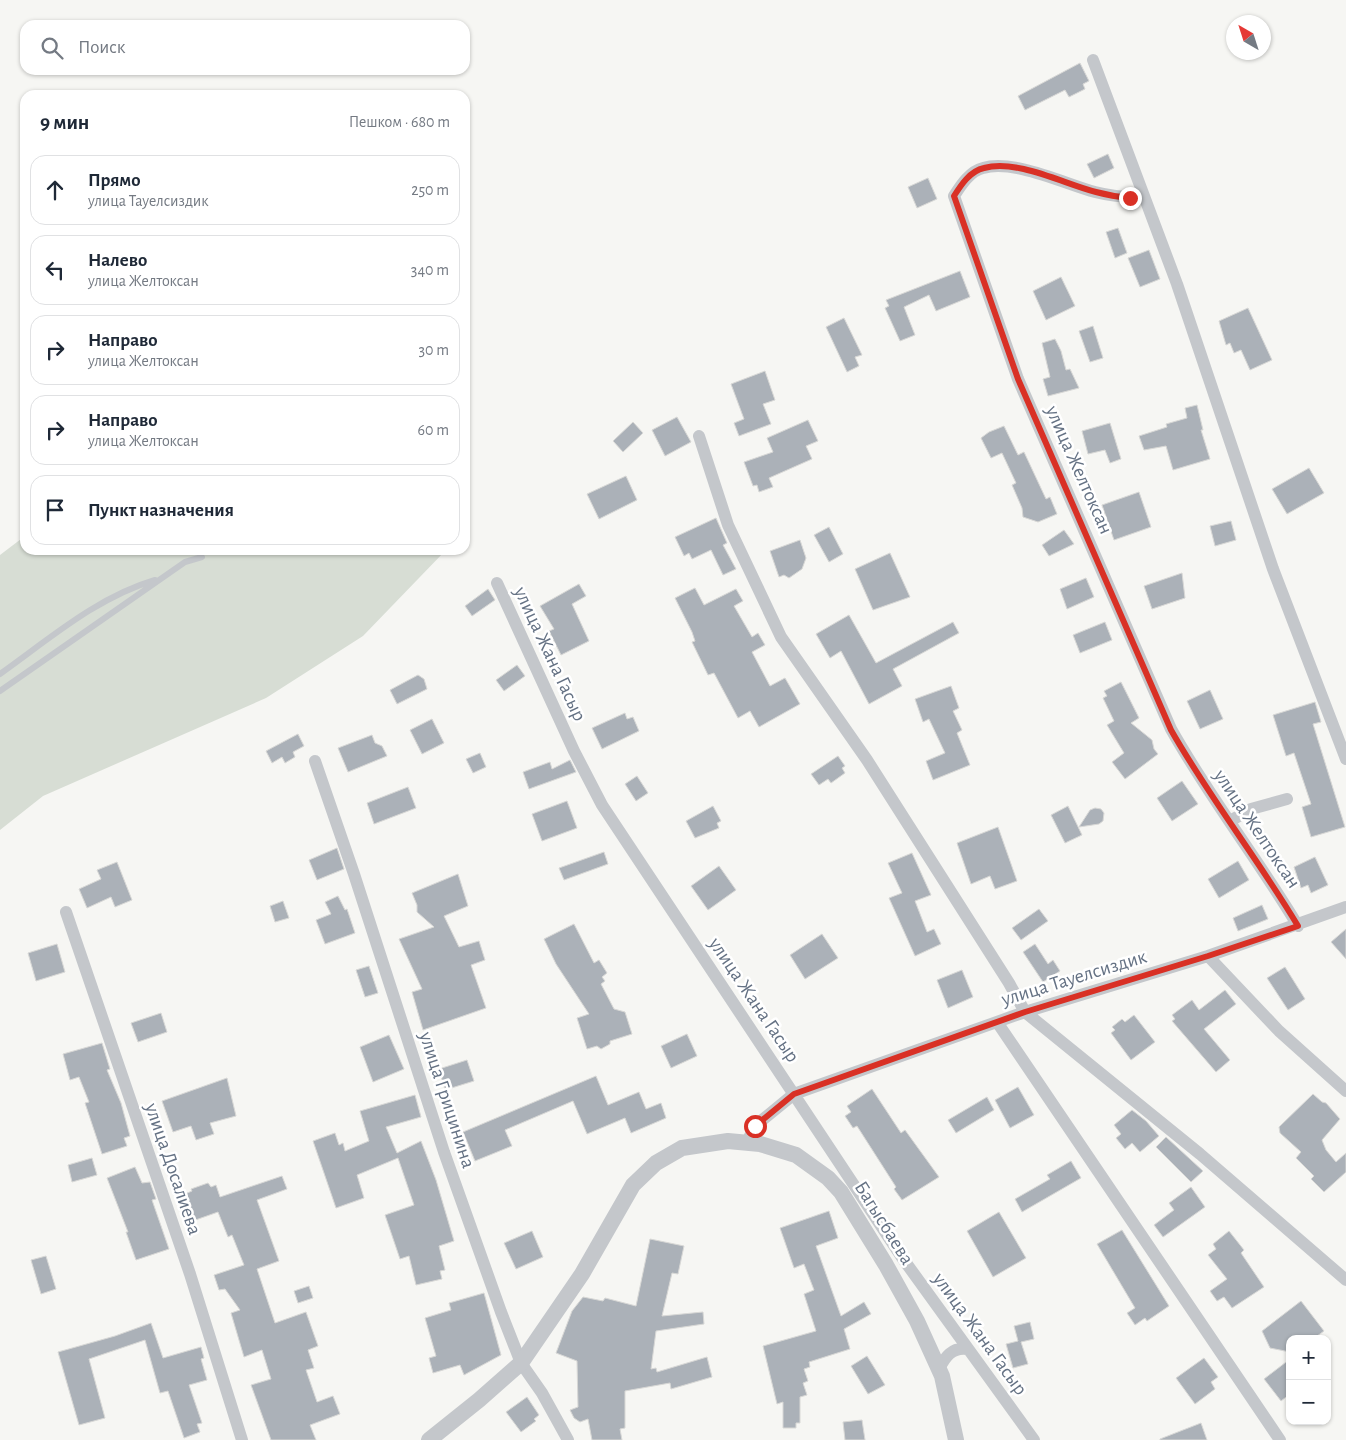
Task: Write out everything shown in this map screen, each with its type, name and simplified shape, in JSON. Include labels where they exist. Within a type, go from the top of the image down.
[{"type":"street","points":[[1093,60],[1177,284],[1273,569],[1346,760]]},
{"type":"street","name":"улица Желтоксан","points":[[1144,197],[1130,198],[1096,192],[1029,170],[1001,166],[983,168],[970,176],[954,196],[1018,379],[1171,730],[1191,764],[1298,926]]},
{"type":"street","points":[[699,436],[728,525],[780,637],[867,760],[1009,983],[1025,1012],[1200,1154],[1346,1280]]},
{"type":"street","name":"улица Жана Гасыр","points":[[497,583],[574,751],[602,805],[901,1256],[1034,1440]]},
{"type":"street","name":"улица Грицинина","points":[[315,761],[354,874],[444,1152],[521,1363],[568,1440]]},
{"type":"street","points":[[1230,822],[1251,809],[1287,799]]},
{"type":"street","name":"улица Тауелсиздик","points":[[747,1142],[755,1126],[794,1094],[1025,1012],[1208,956],[1298,926],[1346,907]]},
{"type":"street","name":"улица Досалиева","points":[[66,912],[181,1248],[242,1440]]},
{"type":"street","points":[[1208,956],[1279,1031],[1346,1090]]},
{"type":"street","points":[[997,1022],[1280,1440]]},
{"type":"street","name":"Багысбаева","points":[[429,1440],[521,1363],[582,1274],[633,1185],[656,1163],[682,1148],[728,1141],[747,1142],[796,1155],[828,1178],[842,1192],[917,1321],[939,1369],[956,1440]]},
{"type":"street","points":[[828,1178],[834,1176],[843,1166]]},
{"type":"street","points":[[886,1265],[894,1255],[901,1256]]},
{"type":"street","points":[[939,1369],[946,1356],[953,1351],[967,1349]]},
{"type":"lane","points":[[0,691],[185,562],[202,557]]},
{"type":"lane","points":[[0,674],[38,645],[98,606],[136,586],[161,578]]},
{"type":"shaded area","points":[[20,540],[20,555],[441,555],[363,636],[266,698],[43,796],[0,830],[0,555]]},
{"type":"building","points":[[1080,63],[1089,81],[1083,84],[1085,89],[1069,97],[1065,90],[1025,110],[1018,96]]},
{"type":"building","points":[[1108,154],[1114,168],[1094,178],[1087,164]]},
{"type":"building","points":[[928,178],[937,199],[917,208],[908,187]]},
{"type":"building","points":[[1118,228],[1127,253],[1115,258],[1106,232]]},
{"type":"building","points":[[1149,250],[1160,279],[1140,287],[1128,258]]},
{"type":"building","points":[[960,271],[970,297],[936,311],[929,295],[904,307],[915,335],[900,341],[885,308],[889,306],[886,300]]},
{"type":"building","points":[[1061,277],[1075,306],[1046,320],[1033,291]]},
{"type":"building","points":[[1248,308],[1272,360],[1250,370],[1241,350],[1234,353],[1230,343],[1226,345],[1219,321]]},
{"type":"building","points":[[844,318],[862,355],[855,357],[859,366],[847,372],[826,327]]},
{"type":"building","points":[[1093,326],[1103,358],[1090,362],[1079,331]]},
{"type":"building","points":[[1055,339],[1061,351],[1066,370],[1070,369],[1079,388],[1048,396],[1043,379],[1050,377],[1042,343]]},
{"type":"building","points":[[765,371],[775,400],[763,404],[771,424],[739,436],[734,423],[744,419],[731,384]]},
{"type":"building","points":[[1197,405],[1203,430],[1201,430],[1210,459],[1173,470],[1166,446],[1144,450],[1139,436],[1167,427],[1166,424],[1187,418],[1185,408]]},
{"type":"building","points":[[677,417],[691,442],[665,456],[652,430]]},
{"type":"building","points":[[808,420],[818,441],[806,446],[812,459],[769,478],[773,487],[759,492],[757,485],[753,486],[744,462],[773,452],[767,438]]},
{"type":"building","points":[[633,422],[643,433],[623,452],[613,441]]},
{"type":"building","points":[[1110,423],[1121,459],[1110,463],[1105,450],[1088,454],[1082,431]]},
{"type":"building","points":[[1004,426],[1018,455],[1024,452],[1046,499],[1050,497],[1057,514],[1038,522],[1023,517],[1022,508],[1012,485],[1016,483],[1002,453],[991,458],[981,438],[989,432]]},
{"type":"building","points":[[1309,468],[1324,493],[1287,514],[1272,489]]},
{"type":"building","points":[[626,476],[637,500],[599,519],[587,494]]},
{"type":"building","points":[[1139,492],[1151,527],[1114,540],[1102,505]]},
{"type":"building","points":[[716,518],[727,543],[723,545],[736,569],[723,575],[711,550],[692,559],[689,553],[684,556],[675,537]]},
{"type":"building","points":[[1231,521],[1236,540],[1215,546],[1210,526]]},
{"type":"building","points":[[829,527],[843,554],[829,562],[814,535]]},
{"type":"building","points":[[1064,530],[1074,544],[1049,556],[1042,545]]},
{"type":"building","points":[[800,540],[806,558],[802,569],[789,578],[784,575],[779,577],[770,551]]},
{"type":"building","points":[[890,553],[910,597],[873,610],[855,569]]},
{"type":"building","points":[[1182,573],[1185,598],[1152,609],[1144,586]]},
{"type":"building","points":[[1086,578],[1094,597],[1067,609],[1060,589]]},
{"type":"building","points":[[579,584],[586,596],[572,604],[589,641],[561,655],[549,631],[554,629],[540,606]]},
{"type":"building","points":[[695,588],[704,605],[736,589],[743,601],[734,606],[752,637],[758,633],[765,645],[752,652],[770,686],[785,678],[800,704],[759,727],[750,711],[738,718],[714,673],[708,675],[692,642],[695,641],[692,632],[675,598]]},
{"type":"building","points":[[488,589],[495,600],[472,616],[465,606]]},
{"type":"building","points":[[849,615],[876,663],[953,622],[959,633],[893,669],[902,686],[869,704],[841,651],[830,658],[816,634]]},
{"type":"building","points":[[1105,622],[1112,640],[1080,653],[1073,635]]},
{"type":"building","points":[[517,665],[525,676],[504,691],[496,680]]},
{"type":"building","points":[[418,675],[424,679],[427,689],[397,704],[390,690]]},
{"type":"building","points":[[1121,682],[1139,718],[1131,723],[1152,740],[1154,749],[1158,754],[1125,779],[1112,762],[1124,753],[1107,725],[1114,721],[1103,698],[1107,696],[1104,691]]},
{"type":"building","points":[[951,686],[959,708],[953,711],[962,730],[957,733],[970,765],[933,780],[926,761],[945,753],[929,719],[923,722],[915,699]]},
{"type":"building","points":[[1210,690],[1223,719],[1200,729],[1187,701]]},
{"type":"building","points":[[1315,702],[1321,722],[1313,724],[1345,827],[1311,837],[1302,807],[1311,804],[1294,753],[1286,756],[1273,715]]},
{"type":"building","points":[[625,713],[627,719],[633,717],[639,731],[602,749],[592,728]]},
{"type":"building","points":[[432,719],[444,743],[422,754],[410,730]]},
{"type":"building","points":[[298,734],[304,746],[293,752],[295,757],[285,763],[282,757],[272,763],[266,751]]},
{"type":"building","points":[[372,735],[375,743],[382,746],[387,756],[348,772],[338,748]]},
{"type":"building","points":[[480,753],[486,767],[473,773],[466,759]]},
{"type":"building","points":[[838,756],[845,766],[842,768],[845,773],[831,783],[828,779],[819,785],[811,774]]},
{"type":"building","points":[[570,760],[576,772],[529,789],[523,772],[550,762],[552,769]]},
{"type":"building","points":[[637,776],[648,793],[636,801],[625,784]]},
{"type":"building","points":[[1182,781],[1198,804],[1172,821],[1157,798]]},
{"type":"building","points":[[408,787],[416,808],[374,824],[367,803]]},
{"type":"building","points":[[567,801],[577,828],[542,841],[532,814]]},
{"type":"building","points":[[713,806],[721,821],[717,823],[719,828],[695,838],[686,821]]},
{"type":"building","points":[[1068,806],[1082,835],[1065,843],[1051,815]]},
{"type":"building","points":[[1095,808],[1101,809],[1104,813],[1103,821],[1099,824],[1079,827],[1090,810]]},
{"type":"building","points":[[998,827],[1017,881],[995,889],[990,876],[971,884],[957,843]]},
{"type":"building","points":[[337,848],[344,869],[317,880],[309,860]]},
{"type":"building","points":[[604,852],[608,864],[564,880],[559,868]]},
{"type":"building","points":[[912,853],[931,895],[915,901],[927,932],[934,929],[941,944],[915,956],[889,898],[902,893],[888,863]]},
{"type":"building","points":[[1315,857],[1328,885],[1311,893],[1308,885],[1301,888],[1294,867]]},
{"type":"building","points":[[1238,861],[1249,880],[1219,898],[1208,879]]},
{"type":"building","points":[[117,862],[132,900],[115,907],[111,897],[87,908],[79,889],[101,879],[97,870]]},
{"type":"building","points":[[719,866],[736,890],[708,910],[691,886]]},
{"type":"building","points":[[458,874],[468,906],[444,916],[459,947],[479,941],[485,960],[471,965],[486,1008],[423,1030],[412,992],[422,989],[399,939],[434,927],[417,912],[417,905],[412,893]]},
{"type":"building","points":[[338,896],[345,910],[347,909],[355,933],[325,944],[316,920],[331,914],[325,902]]},
{"type":"building","points":[[283,901],[289,918],[275,922],[270,906]]},
{"type":"building","points":[[1262,905],[1268,919],[1238,931],[1233,918]]},
{"type":"building","points":[[1039,909],[1048,921],[1021,940],[1012,928]]},
{"type":"building","points":[[574,924],[594,963],[599,960],[607,973],[602,977],[605,981],[601,984],[614,1009],[625,1012],[632,1034],[610,1041],[610,1044],[601,1049],[597,1046],[587,1049],[577,1018],[589,1014],[556,964],[544,939]]},
{"type":"building","points":[[1346,929],[1346,959],[1331,942]]},
{"type":"building","points":[[822,934],[838,958],[805,979],[790,955]]},
{"type":"building","points":[[57,944],[65,972],[36,981],[28,953]]},
{"type":"building","points":[[1035,944],[1048,964],[1053,960],[1060,971],[1043,982],[1023,952]]},
{"type":"building","points":[[369,966],[378,993],[365,997],[356,970]]},
{"type":"building","points":[[1285,967],[1305,999],[1288,1010],[1267,978]]},
{"type":"building","points":[[962,970],[973,997],[948,1008],[937,980]]},
{"type":"building","points":[[1225,990],[1236,1004],[1204,1029],[1230,1060],[1216,1072],[1172,1021],[1175,1019],[1172,1015],[1192,1000],[1199,1010]]},
{"type":"building","points":[[161,1013],[167,1032],[138,1042],[131,1023]]},
{"type":"building","points":[[1134,1015],[1155,1042],[1131,1060],[1111,1033],[1115,1030],[1112,1027],[1122,1019],[1125,1022]]},
{"type":"building","points":[[687,1034],[697,1056],[671,1068],[661,1046]]},
{"type":"building","points":[[389,1035],[404,1069],[373,1082],[360,1047]]},
{"type":"building","points":[[102,1043],[110,1069],[107,1070],[121,1103],[130,1136],[124,1138],[127,1146],[102,1154],[85,1103],[89,1102],[79,1077],[70,1080],[63,1054]]},
{"type":"building","points":[[467,1060],[474,1081],[445,1090],[439,1069]]},
{"type":"building","points":[[596,1076],[608,1105],[639,1092],[646,1109],[661,1103],[666,1118],[631,1133],[625,1118],[587,1134],[573,1101],[505,1130],[512,1146],[475,1161],[463,1132]]},
{"type":"building","points":[[227,1078],[236,1116],[210,1123],[214,1134],[196,1140],[191,1126],[173,1132],[162,1101]]},
{"type":"building","points":[[1018,1087],[1034,1115],[1010,1128],[995,1100]]},
{"type":"building","points":[[872,1089],[901,1133],[905,1130],[939,1177],[902,1200],[894,1189],[896,1187],[857,1126],[853,1128],[845,1116],[851,1112],[847,1106]]},
{"type":"building","points":[[1313,1094],[1326,1103],[1340,1119],[1322,1140],[1326,1150],[1336,1162],[1346,1153],[1346,1172],[1324,1192],[1311,1179],[1314,1176],[1296,1158],[1301,1152],[1280,1133],[1279,1127]]},
{"type":"building","points":[[415,1095],[421,1117],[386,1127],[397,1153],[421,1141],[436,1180],[454,1241],[439,1246],[445,1270],[440,1271],[442,1279],[416,1285],[409,1256],[400,1259],[385,1215],[414,1205],[398,1158],[357,1175],[364,1198],[336,1208],[313,1141],[335,1133],[339,1145],[343,1143],[345,1151],[369,1141],[360,1111]]},
{"type":"building","points":[[987,1097],[994,1110],[956,1133],[948,1120]]},
{"type":"building","points":[[1132,1110],[1146,1121],[1159,1136],[1140,1152],[1132,1143],[1125,1149],[1116,1138],[1121,1134],[1114,1125]]},
{"type":"building","points":[[1166,1137],[1203,1171],[1191,1182],[1156,1147]]},
{"type":"building","points":[[92,1158],[97,1175],[72,1182],[68,1165]]},
{"type":"building","points":[[1071,1161],[1081,1178],[1022,1212],[1015,1199],[1050,1179],[1047,1175]]},
{"type":"building","points":[[135,1167],[142,1183],[150,1182],[156,1199],[152,1200],[169,1249],[136,1260],[126,1232],[128,1232],[107,1178]]},
{"type":"building","points":[[282,1176],[287,1189],[257,1200],[279,1261],[257,1269],[275,1323],[306,1312],[318,1346],[308,1350],[314,1368],[306,1370],[317,1402],[333,1396],[340,1414],[310,1425],[316,1440],[271,1440],[251,1385],[271,1379],[262,1350],[244,1357],[231,1313],[240,1310],[225,1289],[219,1290],[214,1275],[244,1265],[232,1235],[228,1237],[218,1212],[187,1223],[183,1212],[190,1209],[185,1194],[192,1191],[191,1189],[208,1183],[211,1187],[216,1185],[220,1197]]},
{"type":"building","points":[[1191,1187],[1205,1207],[1163,1237],[1154,1225],[1174,1210],[1169,1203]]},
{"type":"building","points":[[829,1211],[838,1238],[816,1246],[841,1316],[864,1302],[871,1314],[844,1329],[850,1349],[809,1362],[810,1367],[804,1369],[808,1381],[803,1383],[807,1395],[800,1397],[800,1423],[796,1423],[796,1428],[783,1428],[783,1402],[777,1404],[763,1346],[816,1331],[804,1294],[814,1290],[804,1264],[794,1268],[780,1228]]},
{"type":"building","points":[[999,1212],[1026,1258],[993,1277],[967,1231]]},
{"type":"building","points":[[1122,1230],[1169,1306],[1147,1321],[1145,1318],[1135,1325],[1127,1313],[1135,1308],[1097,1244]]},
{"type":"building","points":[[532,1231],[543,1257],[516,1269],[504,1243]]},
{"type":"building","points":[[1229,1231],[1244,1250],[1241,1253],[1264,1287],[1232,1308],[1224,1297],[1217,1301],[1210,1291],[1227,1279],[1208,1255],[1216,1249],[1213,1244]]},
{"type":"building","points":[[650,1239],[684,1246],[678,1274],[672,1273],[662,1316],[703,1312],[704,1324],[656,1331],[651,1369],[656,1368],[657,1372],[707,1357],[712,1377],[671,1389],[670,1383],[625,1391],[625,1428],[620,1429],[622,1440],[592,1440],[588,1419],[580,1422],[574,1418],[570,1410],[578,1407],[577,1361],[556,1353],[572,1311],[583,1297],[603,1301],[605,1298],[636,1306]]},
{"type":"building","points":[[46,1256],[56,1289],[41,1294],[31,1260]]},
{"type":"building","points":[[309,1286],[313,1298],[298,1303],[294,1291]]},
{"type":"building","points":[[484,1293],[501,1355],[464,1375],[460,1365],[433,1373],[429,1358],[436,1356],[425,1318],[451,1310],[449,1303]]},
{"type":"building","points":[[1301,1301],[1324,1331],[1318,1335],[1286,1335],[1286,1351],[1270,1348],[1262,1331]]},
{"type":"building","points":[[1030,1322],[1034,1339],[1021,1342],[1028,1364],[1013,1368],[1006,1344],[1018,1341],[1014,1326]]},
{"type":"building","points":[[151,1323],[163,1358],[201,1347],[204,1358],[201,1359],[207,1380],[189,1385],[202,1423],[197,1424],[200,1432],[184,1438],[168,1391],[160,1393],[145,1340],[89,1359],[105,1418],[79,1425],[58,1352],[115,1336]]},
{"type":"building","points":[[867,1356],[885,1385],[868,1394],[851,1366]]},
{"type":"building","points":[[1204,1358],[1218,1377],[1211,1382],[1215,1389],[1195,1404],[1176,1378]]},
{"type":"building","points":[[1286,1362],[1286,1397],[1281,1401],[1264,1379]]},
{"type":"building","points":[[527,1397],[539,1415],[534,1419],[536,1421],[521,1432],[506,1412]]},
{"type":"building","points":[[862,1420],[865,1440],[845,1440],[843,1422]]},
{"type":"building","points":[[1201,1423],[1207,1440],[1160,1440],[1160,1439]]},
{"type":"route","points":[[755,1126],[777,1106],[794,1094],[1025,1012],[1208,956],[1298,926],[1280,896],[1191,764],[1171,730],[1018,379],[968,241],[954,196],[970,176],[983,168],[1001,166],[1029,170],[1096,192],[1130,198]]}]
